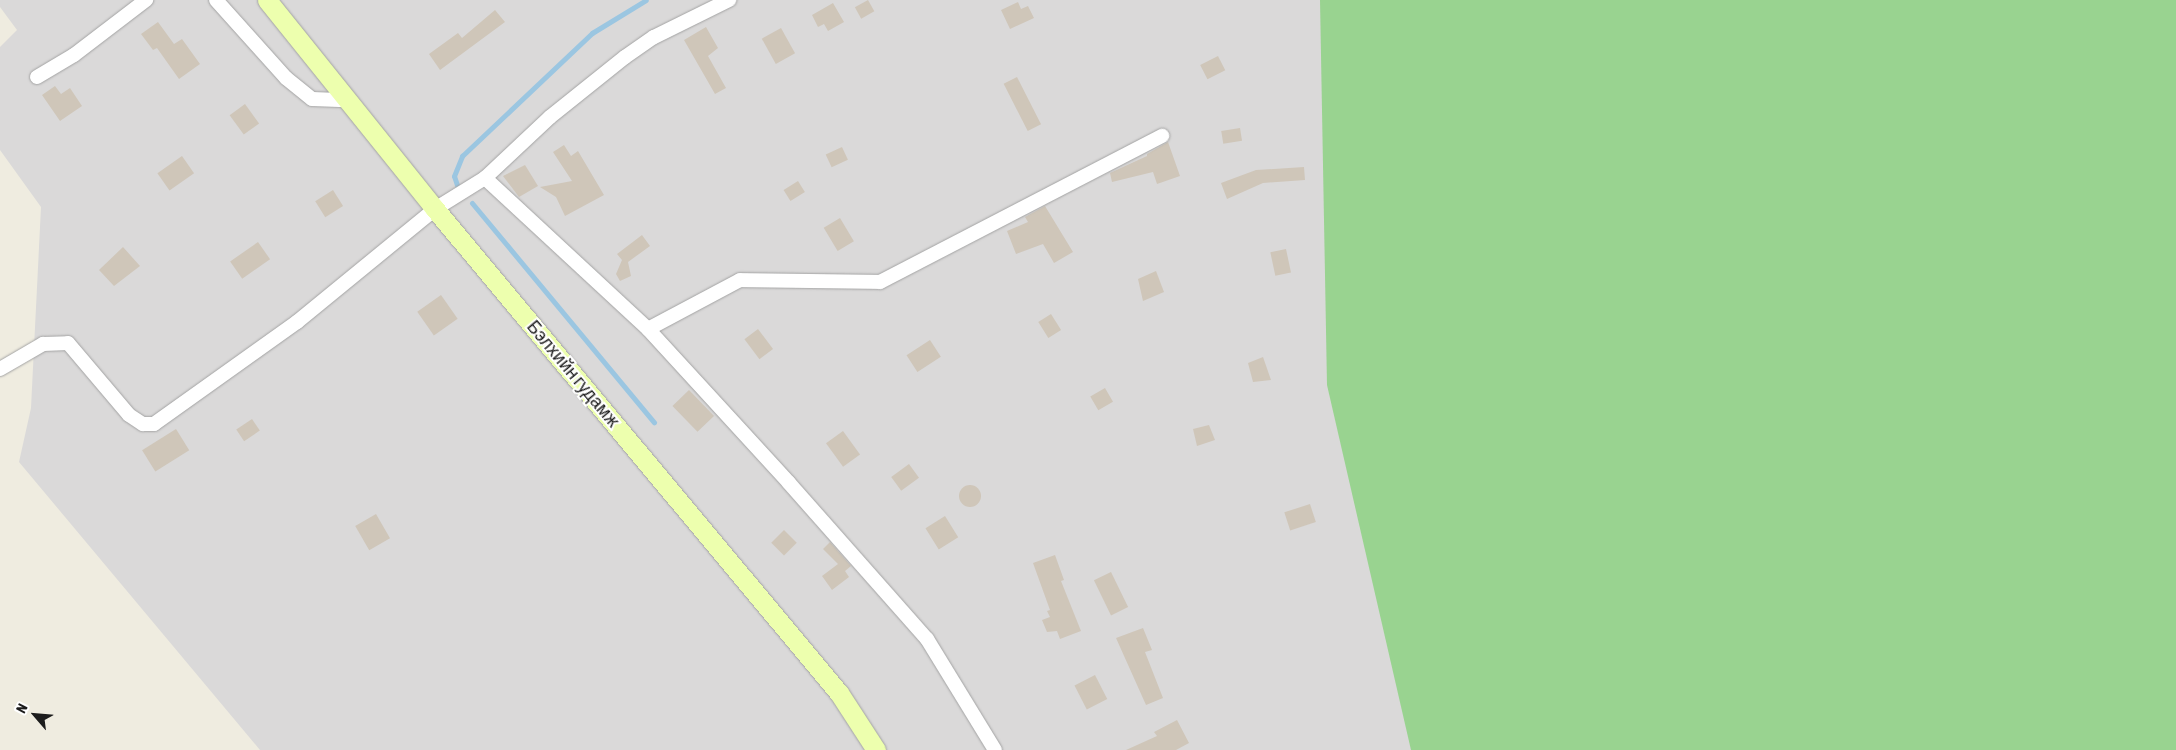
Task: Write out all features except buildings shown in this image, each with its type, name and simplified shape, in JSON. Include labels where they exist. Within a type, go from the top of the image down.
[{"type":"main road","name":"Бэлхийн гудамж","points":[[267,0],[435,209],[839,693],[876,750]]},
{"type":"street","points":[[37,77],[74,55],[146,0]]},
{"type":"street","points":[[216,0],[286,78],[312,99],[346,100]]},
{"type":"street","points":[[0,370],[43,344],[68,343],[129,415],[143,424],[154,424],[297,322],[435,209],[485,178],[550,116],[625,56],[654,37],[729,0]]},
{"type":"street","points":[[648,329],[740,280],[880,282],[1162,136]]},
{"type":"street","points":[[485,178],[648,329],[927,639],[995,750]]},
{"type":"shaded area","points":[[0,0],[1724,0],[1590,750],[260,750],[19,462],[31,408],[41,207],[0,150],[0,47],[17,30],[0,7]]},
{"type":"green space","points":[[1320,0],[2176,0],[2176,750],[1411,750],[1327,385]]},
{"type":"waterway","points":[[457,185],[454,176],[462,156],[592,33],[646,0]]},
{"type":"waterway","points":[[472,203],[654,422]]}]
